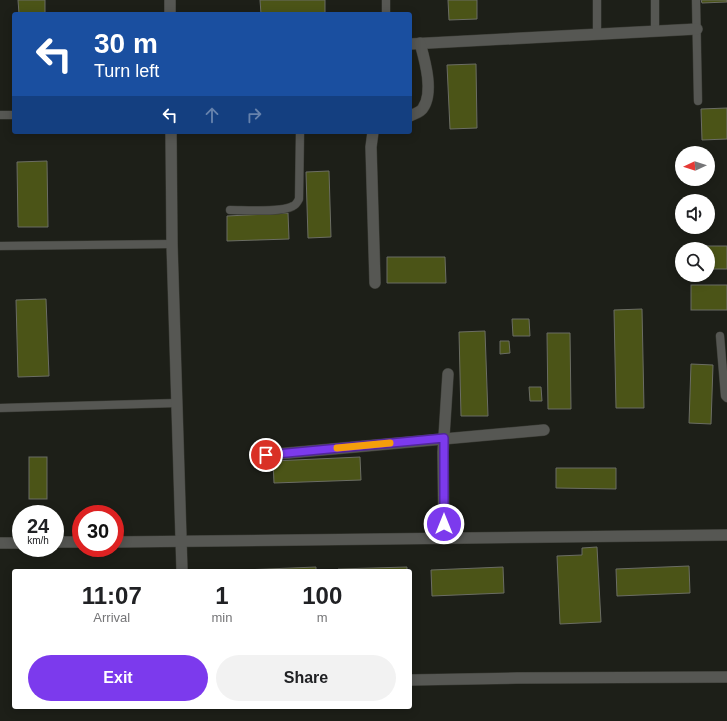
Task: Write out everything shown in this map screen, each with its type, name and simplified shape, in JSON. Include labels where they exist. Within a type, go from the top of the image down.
[{"type":"street","points":[[170,0],[170,12]]},
{"type":"street","points":[[412,115],[423,109],[427,100],[428,74],[415,44],[697,29]]},
{"type":"street","points":[[171,134],[172,244],[182,569]]},
{"type":"street","points":[[373,134],[371,147],[375,283]]},
{"type":"street","points":[[444,538],[444,438],[448,374]]},
{"type":"street","points":[[266,455],[544,430]]},
{"type":"street","points":[[124,542],[727,535]]},
{"type":"street","points":[[0,543],[12,543]]},
{"type":"street","points":[[412,680],[727,677]]},
{"type":"lane","points":[[386,0],[386,12]]},
{"type":"lane","points":[[597,0],[597,34]]},
{"type":"lane","points":[[655,0],[655,31]]},
{"type":"lane","points":[[696,0],[696,67],[698,101]]},
{"type":"lane","points":[[0,115],[12,115]]},
{"type":"lane","points":[[230,210],[275,210],[294,206],[300,199],[300,134]]},
{"type":"lane","points":[[0,246],[172,244]]},
{"type":"lane","points":[[720,336],[725,396],[727,398]]},
{"type":"lane","points":[[0,408],[177,403]]},
{"type":"building","points":[[18,0],[45,0],[45,12],[19,12]]},
{"type":"building","points":[[260,0],[325,0],[325,12],[261,12]]},
{"type":"building","points":[[448,0],[477,0],[477,19],[449,20]]},
{"type":"building","points":[[701,0],[727,0],[727,2],[702,3]]},
{"type":"building","points":[[476,64],[477,128],[450,129],[447,65]]},
{"type":"building","points":[[727,108],[727,139],[702,140],[701,109]]},
{"type":"building","points":[[47,161],[48,227],[18,227],[17,162]]},
{"type":"building","points":[[329,171],[331,237],[308,238],[306,172]]},
{"type":"building","points":[[288,213],[289,239],[227,241],[227,216]]},
{"type":"building","points":[[715,246],[727,246],[727,269],[715,269]]},
{"type":"building","points":[[387,257],[445,257],[446,283],[387,283]]},
{"type":"building","points":[[691,285],[727,285],[727,310],[691,310]]},
{"type":"building","points":[[46,299],[49,376],[18,377],[16,300]]},
{"type":"building","points":[[642,309],[644,408],[616,408],[614,310]]},
{"type":"building","points":[[512,319],[529,319],[530,336],[513,336]]},
{"type":"building","points":[[485,331],[488,416],[461,416],[459,332]]},
{"type":"building","points":[[547,333],[570,333],[571,409],[548,409]]},
{"type":"building","points":[[500,341],[509,341],[510,353],[500,354]]},
{"type":"building","points":[[691,364],[713,365],[711,424],[689,423]]},
{"type":"building","points":[[529,387],[541,387],[542,401],[530,401]]},
{"type":"building","points":[[29,457],[47,457],[47,499],[29,499]]},
{"type":"building","points":[[360,457],[361,480],[274,483],[273,461]]},
{"type":"building","points":[[556,468],[616,468],[616,489],[556,488]]},
{"type":"building","points":[[597,547],[601,622],[560,624],[557,556],[582,555],[582,548]]},
{"type":"building","points":[[689,566],[690,593],[617,596],[616,569]]},
{"type":"building","points":[[316,567],[316,569],[267,569]]},
{"type":"building","points":[[407,567],[407,569],[338,569]]},
{"type":"building","points":[[503,567],[504,593],[432,596],[431,570]]},
{"type":"slow traffic","points":[[337,448],[390,443]]},
{"type":"route","points":[[266,455],[444,438],[444,524]]}]
